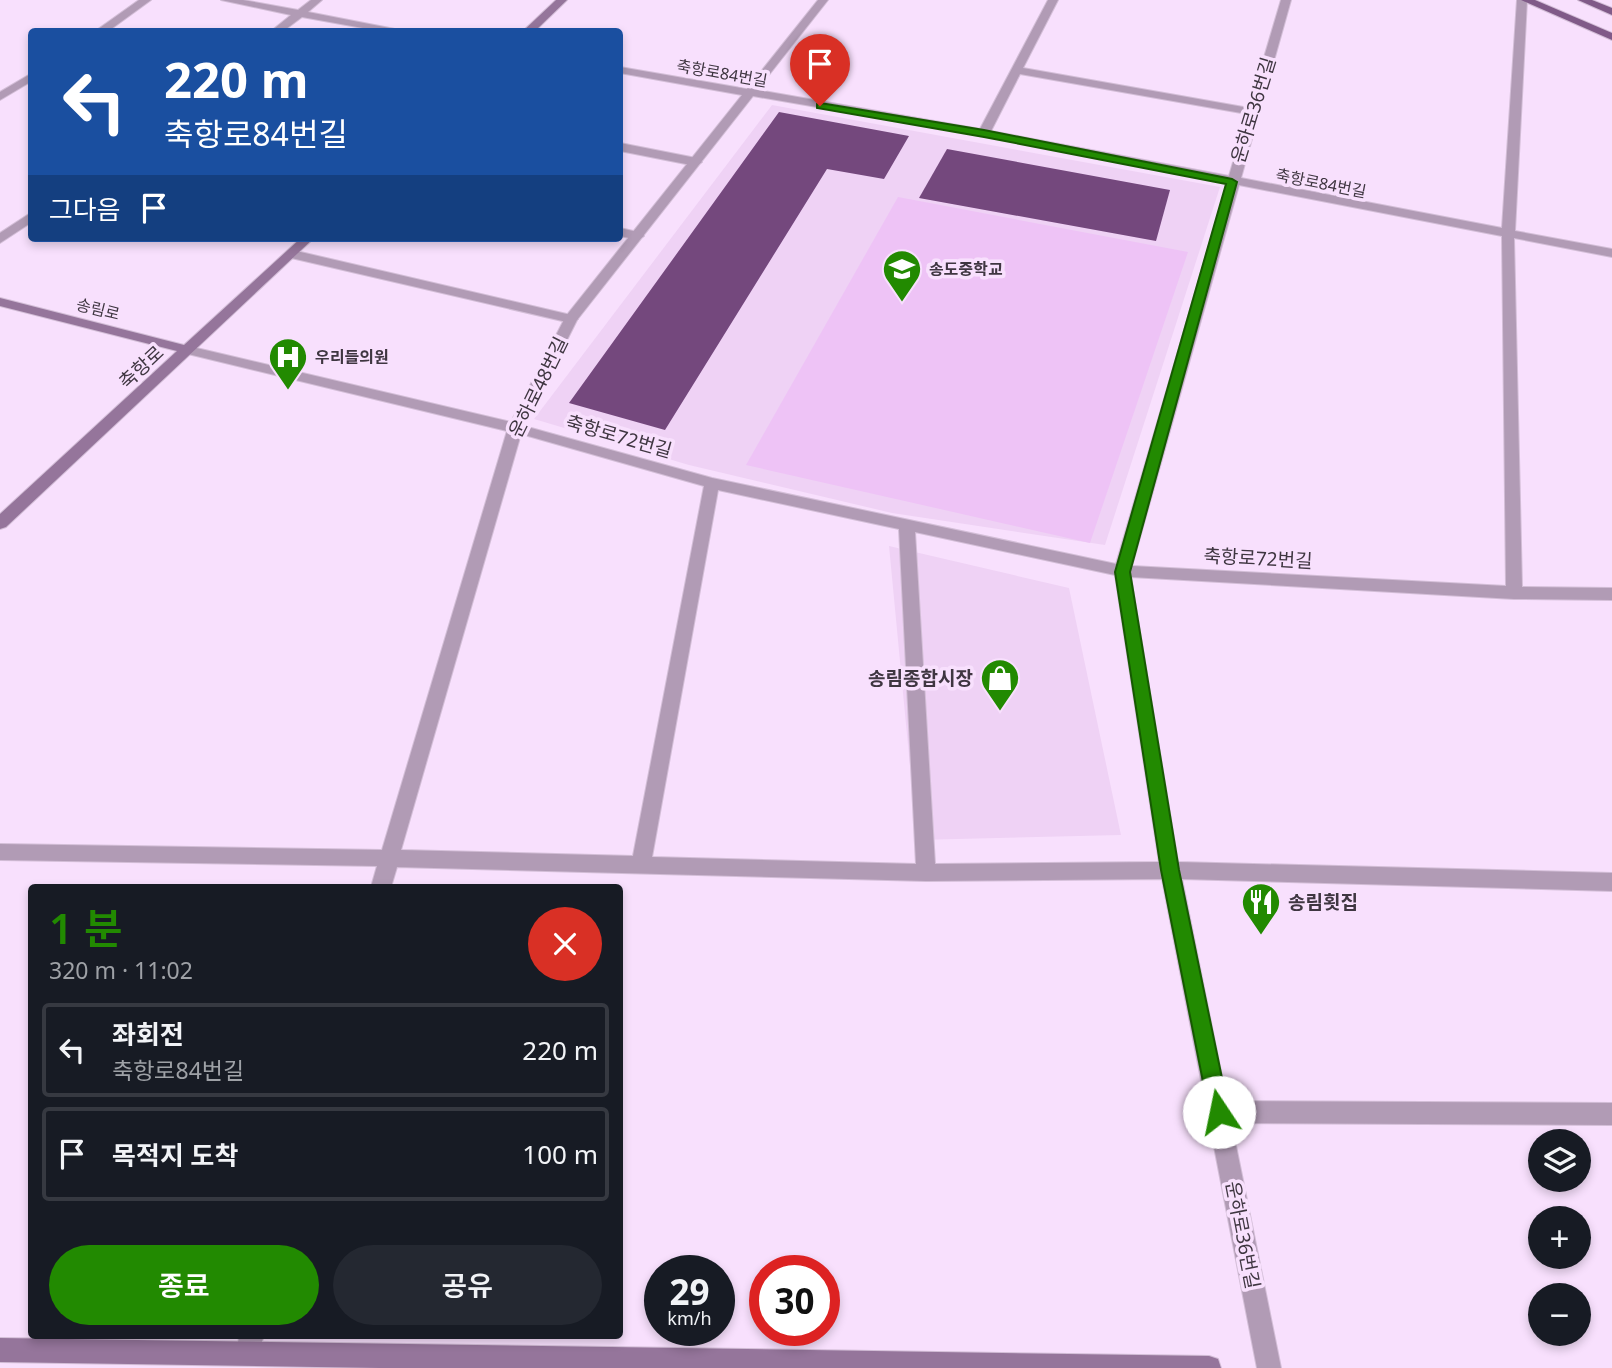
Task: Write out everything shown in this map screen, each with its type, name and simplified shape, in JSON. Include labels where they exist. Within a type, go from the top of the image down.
[{"type":"main road","points":[[1524,0],[1612,37]]},
{"type":"main road","points":[[1583,0],[1612,12]]},
{"type":"street","points":[[105,28],[146,0]]},
{"type":"street","points":[[226,0],[383,28]]},
{"type":"street","points":[[280,28],[317,0]]},
{"type":"street","points":[[531,28],[562,0]]},
{"type":"street","name":"운하로48번길","points":[[382,884],[515,428],[571,319],[823,0]]},
{"type":"street","points":[[984,133],[1052,0]]},
{"type":"street","name":"운하로36번길","points":[[1269,1368],[1170,870],[1122,572],[1286,0]]},
{"type":"street","points":[[1514,593],[1508,234],[1524,0]]},
{"type":"street","points":[[1016,70],[1253,112]]},
{"type":"street","name":"축항로84번길","points":[[623,71],[984,133],[1612,253]]},
{"type":"street","points":[[0,79],[26,79]]},
{"type":"street","points":[[0,97],[26,79]]},
{"type":"street","points":[[623,148],[696,162]]},
{"type":"street","points":[[0,239],[28,219]]},
{"type":"street","points":[[623,233],[638,236]]},
{"type":"street","name":"축항로","points":[[0,523],[304,242]]},
{"type":"street","points":[[292,254],[571,319]]},
{"type":"street","name":"송림로","points":[[0,302],[187,350]]},
{"type":"street","name":"축항로72번길","points":[[187,350],[515,428],[712,484],[1122,572],[1514,593],[1612,594]]},
{"type":"street","points":[[642,866],[712,484]]},
{"type":"street","points":[[907,527],[926,873]]},
{"type":"street","points":[[0,852],[390,858],[926,873],[1170,870],[1612,882]]},
{"type":"street","points":[[1219,1112],[1612,1114]]},
{"type":"street","points":[[0,1350],[250,1344],[1209,1368]]},
{"type":"shaded area","name":"송도중학교","points":[[772,105],[1220,187],[1105,545],[892,513],[689,465],[534,419]]},
{"type":"shaded area","points":[[898,197],[1188,252],[1090,543],[746,465]]},
{"type":"shaded area","name":"송림종합시장","points":[[889,546],[1069,588],[1121,835],[917,840]]},
{"type":"building","points":[[779,112],[909,136],[884,179],[827,169],[665,430],[569,403]]},
{"type":"building","points":[[947,149],[1170,190],[1156,241],[919,198]]},
{"type":"place","name":"송도중학교","points":[[902,303]]},
{"type":"place","name":"우리들의원","points":[[288,391]]},
{"type":"place","name":"송림종합시장","points":[[1000,712]]},
{"type":"place","name":"송림횟집","points":[[1261,936]]},
{"type":"route","points":[[820,106],[984,133],[1232,182],[1122,572],[1170,870],[1219,1112]]}]
